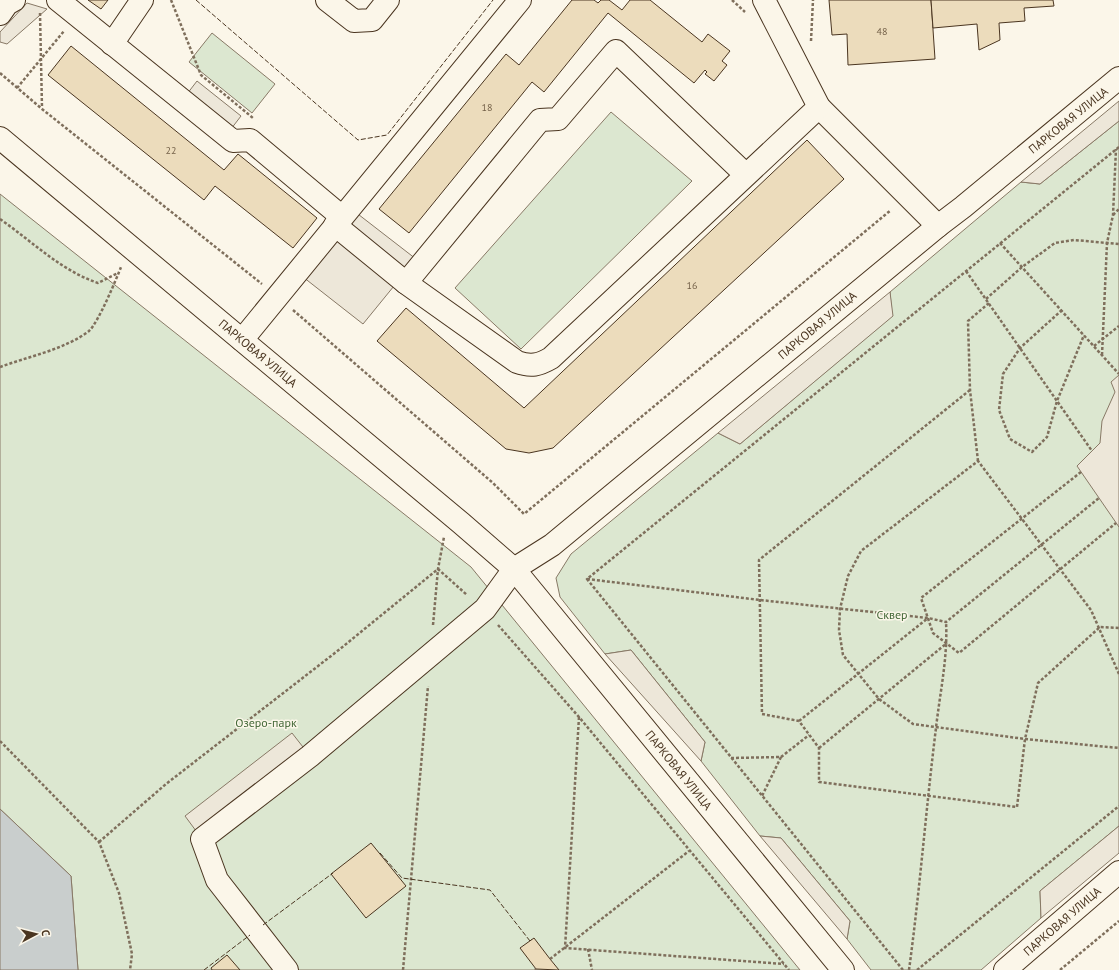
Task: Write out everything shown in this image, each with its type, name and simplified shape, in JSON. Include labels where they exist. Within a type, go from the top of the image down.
[{"type":"street","points":[[0,14],[7,4],[14,0]]},
{"type":"street","points":[[112,44],[142,0]]},
{"type":"street","points":[[327,0],[354,21],[372,20],[388,0]]},
{"type":"street","points":[[242,340],[520,0]]},
{"type":"street","points":[[764,0],[819,107],[938,226]]},
{"type":"street","points":[[49,4],[76,15],[233,141],[250,140],[406,283],[517,362],[528,366],[540,365],[551,358],[819,107]]},
{"type":"street","points":[[406,283],[540,120],[558,119],[616,51],[746,175]]},
{"type":"street","name":"ПАРКОВАЯ УЛИЦА","points":[[514,569],[552,545],[1119,78]]},
{"type":"street","name":"ПАРКОВАЯ УЛИЦА","points":[[0,138],[514,569],[843,970]]},
{"type":"street","points":[[287,970],[217,880],[202,839],[310,756],[485,609],[514,569]]},
{"type":"street","name":"ПАРКОВАЯ УЛИЦА","points":[[1005,970],[1119,872]]},
{"type":"path","points":[[171,0],[200,75],[254,119]]},
{"type":"path","points":[[42,109],[41,60],[49,4]]},
{"type":"path","points":[[17,88],[76,15]]},
{"type":"path","points":[[1102,355],[1104,338],[1107,243],[1113,215],[1118,148]]},
{"type":"path","points":[[586,579],[1118,148]]},
{"type":"path","points":[[1113,215],[1119,209]]},
{"type":"path","points":[[0,219],[48,257],[80,277],[98,283],[119,273]]},
{"type":"path","points":[[986,299],[1022,268],[1055,243],[1074,240],[1119,244]]},
{"type":"path","points":[[1000,243],[1119,374]]},
{"type":"path","points":[[0,367],[66,344],[90,330],[106,301],[130,246]]},
{"type":"path","points":[[966,271],[1092,451]]},
{"type":"path","points":[[989,303],[968,322],[970,390],[978,461],[1091,610],[1100,627],[1119,674]]},
{"type":"path","points":[[1062,310],[1020,348],[1002,374],[999,410],[1010,439],[1032,452],[1047,437],[1057,400],[1084,335]]},
{"type":"path","points":[[1094,346],[1119,326]]},
{"type":"path","points":[[970,390],[760,560],[762,714],[799,721],[819,748],[820,782],[1017,807],[1025,738],[1038,683],[1100,627],[1119,628]]},
{"type":"path","points":[[978,461],[862,551],[848,576],[840,608],[838,630],[843,655],[879,699],[913,724],[1119,748]]},
{"type":"path","points":[[1081,472],[921,598],[933,633],[959,652],[1116,523]]},
{"type":"path","points":[[946,622],[1099,498]]},
{"type":"path","points":[[403,970],[438,569],[444,534]]},
{"type":"path","points":[[438,569],[485,609],[579,717],[789,970]]},
{"type":"path","points":[[99,842],[166,784],[340,649],[438,569]]},
{"type":"path","points":[[586,579],[928,618],[946,622]]},
{"type":"path","points":[[586,579],[903,970]]},
{"type":"path","points":[[799,721],[857,673],[928,618]]},
{"type":"path","points":[[909,970],[936,727],[947,643],[946,622]]},
{"type":"path","points":[[819,748],[947,643]]},
{"type":"path","points":[[565,948],[579,717]]},
{"type":"path","points":[[762,796],[781,757],[809,735]]},
{"type":"path","points":[[0,741],[99,842],[119,893],[132,954],[130,970]]},
{"type":"path","points":[[731,758],[781,757]]},
{"type":"path","points":[[917,970],[1119,806]]},
{"type":"path","points":[[550,959],[689,851]]},
{"type":"path","points":[[1060,970],[1119,921]]},
{"type":"path","points":[[565,948],[784,964]]},
{"type":"path","points":[[588,950],[592,970]]},
{"type":"green space","points":[[212,33],[275,84],[252,113],[189,62]]},
{"type":"green space","points":[[611,112],[692,181],[521,349],[455,288]]},
{"type":"green space","name":"Сквер","points":[[1119,121],[1119,826],[1040,891],[1041,918],[981,970],[871,970],[847,939],[850,921],[781,838],[760,836],[701,761],[705,742],[631,650],[605,654],[560,597],[556,578],[571,554],[718,433],[740,444],[892,316],[890,292],[1021,182],[1040,184]]},
{"type":"green space","name":"Озеро-парк","points":[[0,194],[471,567],[800,970],[78,970],[71,876],[0,809]]},
{"type":"shaded area","points":[[27,3],[47,9],[7,44],[0,42],[0,32]]},
{"type":"shaded area","points":[[197,81],[241,116],[231,129],[187,94]]},
{"type":"shaded area","points":[[1119,101],[1119,121],[1040,184],[1021,182]]},
{"type":"shaded area","points":[[354,211],[416,259],[363,324],[303,277]]},
{"type":"shaded area","points":[[890,292],[893,316],[740,444],[718,433]]},
{"type":"shaded area","points":[[1119,375],[1119,527],[1077,466],[1100,443],[1102,421],[1115,392],[1111,382]]},
{"type":"shaded area","points":[[631,650],[705,742],[701,761],[605,654]]},
{"type":"shaded area","points":[[292,733],[310,756],[202,839],[185,816]]},
{"type":"shaded area","points":[[0,809],[71,876],[78,970],[0,970]]},
{"type":"shaded area","points":[[1119,826],[1119,853],[1041,918],[1040,891]]},
{"type":"shaded area","points":[[760,836],[781,838],[850,921],[847,939]]},
{"type":"building","points":[[88,0],[108,0],[101,9]]},
{"type":"building","points":[[572,0],[594,0],[598,3],[601,0],[609,0],[622,10],[630,0],[650,0],[702,42],[708,34],[730,51],[722,61],[727,65],[714,81],[705,74],[707,72],[705,70],[694,83],[608,13],[544,92],[532,82],[409,233],[379,209],[506,54],[519,65]]},
{"type":"building","points":[[829,0],[931,0],[935,59],[848,65],[847,34],[832,35]]},
{"type":"building","points":[[931,0],[1053,0],[1054,6],[1024,8],[1025,21],[999,23],[1000,40],[979,50],[977,24],[933,28]]},
{"type":"building","points":[[71,46],[224,170],[238,154],[317,218],[293,248],[215,186],[204,200],[48,75]]},
{"type":"building","points":[[807,140],[844,179],[553,448],[529,453],[506,449],[377,341],[406,308],[524,408]]},
{"type":"building","points":[[371,843],[406,886],[366,918],[331,874]]},
{"type":"building","points":[[534,938],[559,970],[536,969],[520,948]]},
{"type":"building","points":[[227,955],[240,970],[212,970],[211,968]]},
{"type":"fence","points":[[196,0],[358,140],[387,135],[493,0]]},
{"type":"fence","points":[[380,853],[402,878],[490,890],[530,941],[532,939]]},
{"type":"fence","points":[[263,925],[333,873]]},
{"type":"fence","points":[[204,970],[250,935]]}]
